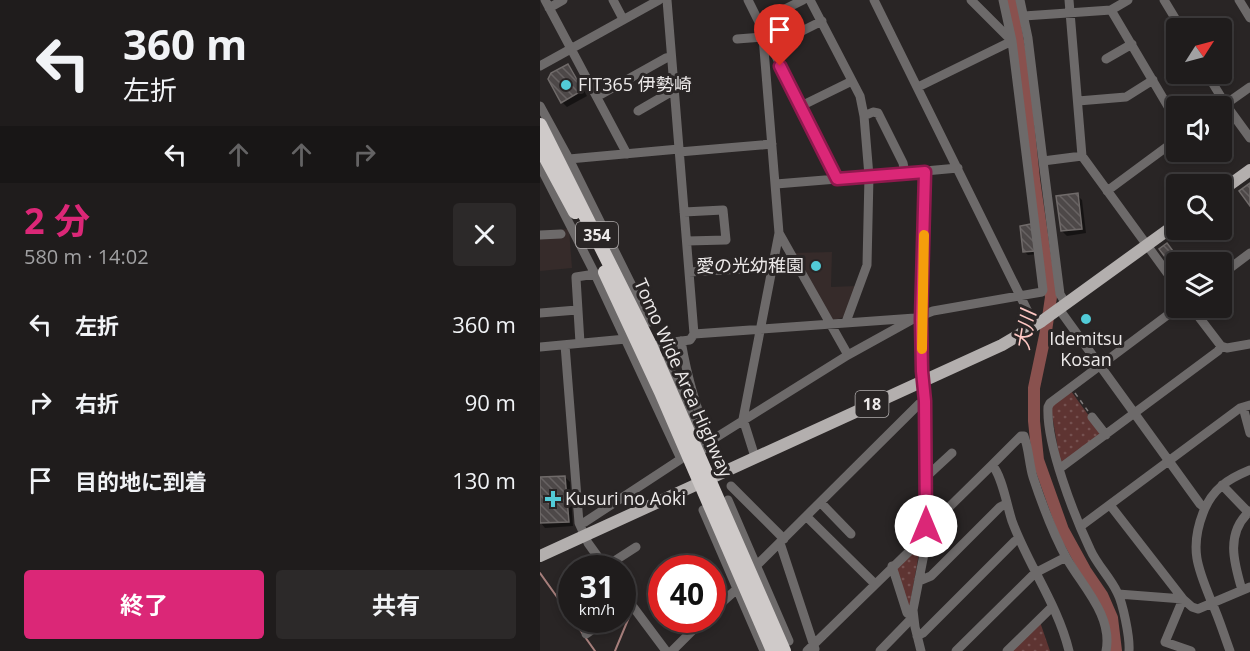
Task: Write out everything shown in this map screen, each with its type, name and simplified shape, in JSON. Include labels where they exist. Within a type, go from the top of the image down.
[{"type":"highway","name":"Tomo Wide Area Highway","points":[[546,126],[646,349],[675,399],[675,424]]},
{"type":"highway","name":"Tomo Wide Area Highway","points":[[540,147],[545,165],[623,300]]},
{"type":"highway","name":"Tomo Wide Area Highway","points":[[646,349],[675,424],[728,521],[762,600],[787,646]]},
{"type":"highway","name":"Tomo Wide Area Highway","points":[[704,480],[738,582],[773,651]]},
{"type":"main road","points":[[1232,183],[1250,170]]},
{"type":"main road","name":"18","points":[[540,556],[1002,345],[1061,308],[1166,231]]},
{"type":"street","points":[[563,0],[547,4],[627,154]]},
{"type":"street","points":[[613,0],[623,19]]},
{"type":"street","points":[[540,66],[659,0]]},
{"type":"street","points":[[646,349],[692,339],[694,334],[667,0]]},
{"type":"street","points":[[748,0],[837,179]]},
{"type":"street","points":[[759,22],[803,0]]},
{"type":"street","points":[[810,0],[860,96],[864,116],[869,176],[867,265],[846,322]]},
{"type":"street","points":[[874,0],[1021,295],[1038,323]]},
{"type":"street","points":[[971,0],[1012,41]]},
{"type":"street","points":[[706,445],[848,355],[918,316],[933,310],[1042,292],[1012,41],[1003,0]]},
{"type":"street","points":[[1020,0],[1024,16],[1061,308],[1100,366],[1205,508]]},
{"type":"street","points":[[1069,0],[1082,156],[1166,271]]},
{"type":"street","points":[[1024,16],[1111,10],[1128,0]]},
{"type":"street","points":[[1164,0],[1175,18]]},
{"type":"street","points":[[1239,0],[1250,18]]},
{"type":"street","points":[[1111,10],[1166,103]]},
{"type":"street","points":[[770,47],[822,21]]},
{"type":"street","points":[[737,39],[764,36]]},
{"type":"street","points":[[755,457],[743,420],[779,233],[764,36]]},
{"type":"street","points":[[918,87],[1012,41]]},
{"type":"street","points":[[1106,59],[1132,45]]},
{"type":"street","points":[[598,96],[666,58],[672,57]]},
{"type":"street","points":[[801,106],[852,81]]},
{"type":"street","points":[[1078,102],[1122,98],[1153,81]]},
{"type":"street","points":[[1232,100],[1250,87]]},
{"type":"street","points":[[638,111],[669,93],[674,93]]},
{"type":"street","points":[[540,106],[546,126]]},
{"type":"street","points":[[864,116],[873,112],[878,113],[903,163],[905,173]]},
{"type":"street","points":[[1232,117],[1250,138]]},
{"type":"street","points":[[540,120],[569,159],[650,322]]},
{"type":"street","points":[[569,159],[772,144]]},
{"type":"street","points":[[1107,191],[1166,147]]},
{"type":"street","points":[[1043,161],[1082,156]]},
{"type":"street","points":[[545,165],[551,186],[645,379],[675,424],[681,459],[585,522],[579,523]]},
{"type":"street","points":[[776,184],[958,168]]},
{"type":"street","points":[[917,649],[913,617],[926,530],[925,401],[918,316],[925,172]]},
{"type":"street","points":[[684,212],[723,210],[726,240],[687,241]]},
{"type":"street","points":[[779,233],[848,355]]},
{"type":"street","points":[[540,235],[561,234]]},
{"type":"street","points":[[1232,267],[1250,253]]},
{"type":"street","points":[[689,272],[742,268]]},
{"type":"street","points":[[580,343],[576,277],[595,274]]},
{"type":"street","points":[[600,285],[623,300],[632,284]]},
{"type":"street","points":[[540,313],[577,310]]},
{"type":"street","points":[[694,334],[918,316]]},
{"type":"street","points":[[1129,651],[1118,594],[1093,556],[1059,469],[1048,407],[1050,403],[1166,316]]},
{"type":"street","points":[[1200,318],[1221,346],[1227,348],[1250,344]]},
{"type":"street","points":[[540,347],[626,339]]},
{"type":"street","points":[[681,341],[686,375],[706,445]]},
{"type":"street","points":[[565,345],[579,523],[584,536],[597,555]]},
{"type":"street","points":[[1059,469],[1218,351],[1221,346]]},
{"type":"street","points":[[666,360],[706,445]]},
{"type":"street","points":[[645,379],[661,392]]},
{"type":"street","points":[[675,399],[676,381]]},
{"type":"street","points":[[757,566],[925,401]]},
{"type":"street","points":[[1081,526],[1246,406],[1250,434]]},
{"type":"street","points":[[1092,417],[1106,435]]},
{"type":"street","points":[[675,424],[695,424]]},
{"type":"street","points":[[812,649],[833,624],[926,530],[1020,436],[1024,436],[1033,477],[1066,557],[1098,608],[1107,638],[1106,651]]},
{"type":"street","points":[[926,477],[952,453]]},
{"type":"street","points":[[992,465],[997,472],[1019,540],[1064,632],[1069,651]]},
{"type":"street","points":[[1230,651],[1202,581],[1196,551],[1197,533],[1205,508],[1222,485],[1228,479],[1250,470]]},
{"type":"street","points":[[1110,505],[1184,599],[1192,607],[1198,609],[1246,589],[1233,558],[1233,539],[1238,526],[1249,511],[1222,485]]},
{"type":"street","points":[[731,486],[782,541],[812,649]]},
{"type":"street","points":[[728,500],[747,540],[787,646]]},
{"type":"street","points":[[821,503],[851,534]]},
{"type":"street","points":[[919,581],[930,576],[1000,507],[1006,504]]},
{"type":"street","points":[[703,510],[738,582],[749,618],[764,651]]},
{"type":"street","points":[[807,517],[874,583]]},
{"type":"street","points":[[728,521],[747,540]]},
{"type":"street","points":[[917,636],[923,633],[1019,540]]},
{"type":"street","points":[[625,555],[636,547]]},
{"type":"street","points":[[956,651],[1035,573],[1066,557]]},
{"type":"street","points":[[892,566],[907,613],[913,617]]},
{"type":"street","points":[[726,595],[738,582]]},
{"type":"street","points":[[762,600],[764,584]]},
{"type":"street","points":[[1118,594],[1184,599]]},
{"type":"street","points":[[1184,599],[1165,642],[1191,651]]},
{"type":"street","points":[[1007,651],[1052,607]]},
{"type":"street","points":[[636,617],[666,651]]},
{"type":"street","points":[[880,651],[913,617]]},
{"type":"street","points":[[749,618],[764,631]]},
{"type":"street","points":[[672,651],[690,633]]},
{"type":"path","points":[[1071,388],[1092,417]]},
{"type":"shaded area","points":[[569,229],[572,268],[540,271],[540,231]]},
{"type":"shaded area","points":[[832,252],[831,287],[856,286],[844,317],[831,321],[792,253]]},
{"type":"shaded area","points":[[1071,391],[1102,434],[1062,463],[1051,409],[1052,405]]},
{"type":"shaded area","points":[[921,542],[909,610],[894,568]]},
{"type":"shaded area","points":[[1040,622],[1050,651],[1011,651]]},
{"type":"building","name":"FIT365 伊勢崎","points":[[568,64],[583,90],[561,103],[548,79],[551,73]]},
{"type":"building","points":[[1250,183],[1250,206],[1239,191]]},
{"type":"building","points":[[1078,193],[1082,229],[1061,231],[1056,196]]},
{"type":"building","points":[[1031,224],[1035,251],[1023,252],[1020,226]]},
{"type":"building","points":[[1167,243],[1174,252],[1166,252],[1166,258],[1159,249]]},
{"type":"building","name":"Kusuri no Aoki","points":[[565,476],[569,522],[540,523],[540,477]]},
{"type":"waterway","name":"大川","points":[[1011,0],[1023,70],[1034,179],[1051,297],[1034,388],[1034,421],[1038,460],[1063,530],[1102,595],[1112,618],[1116,651]]},
{"type":"waterway","points":[[540,573],[558,598]]},
{"type":"waterway","points":[[582,633],[595,651]]},
{"type":"waterway","points":[[615,651],[622,633]]},
{"type":"slow traffic","points":[[922,349],[924,235]]},
{"type":"place","name":"FIT365 伊勢崎","points":[[566,85]]},
{"type":"place","name":"愛の光幼稚園","points":[[816,266]]},
{"type":"place","name":"Idemitsu Kosan","points":[[1086,319]]},
{"type":"place","name":"Kusuri no Aoki","points":[[553,499]]},
{"type":"route","points":[[780,66],[837,179],[925,172],[921,320],[922,371],[925,390],[926,526]]}]
